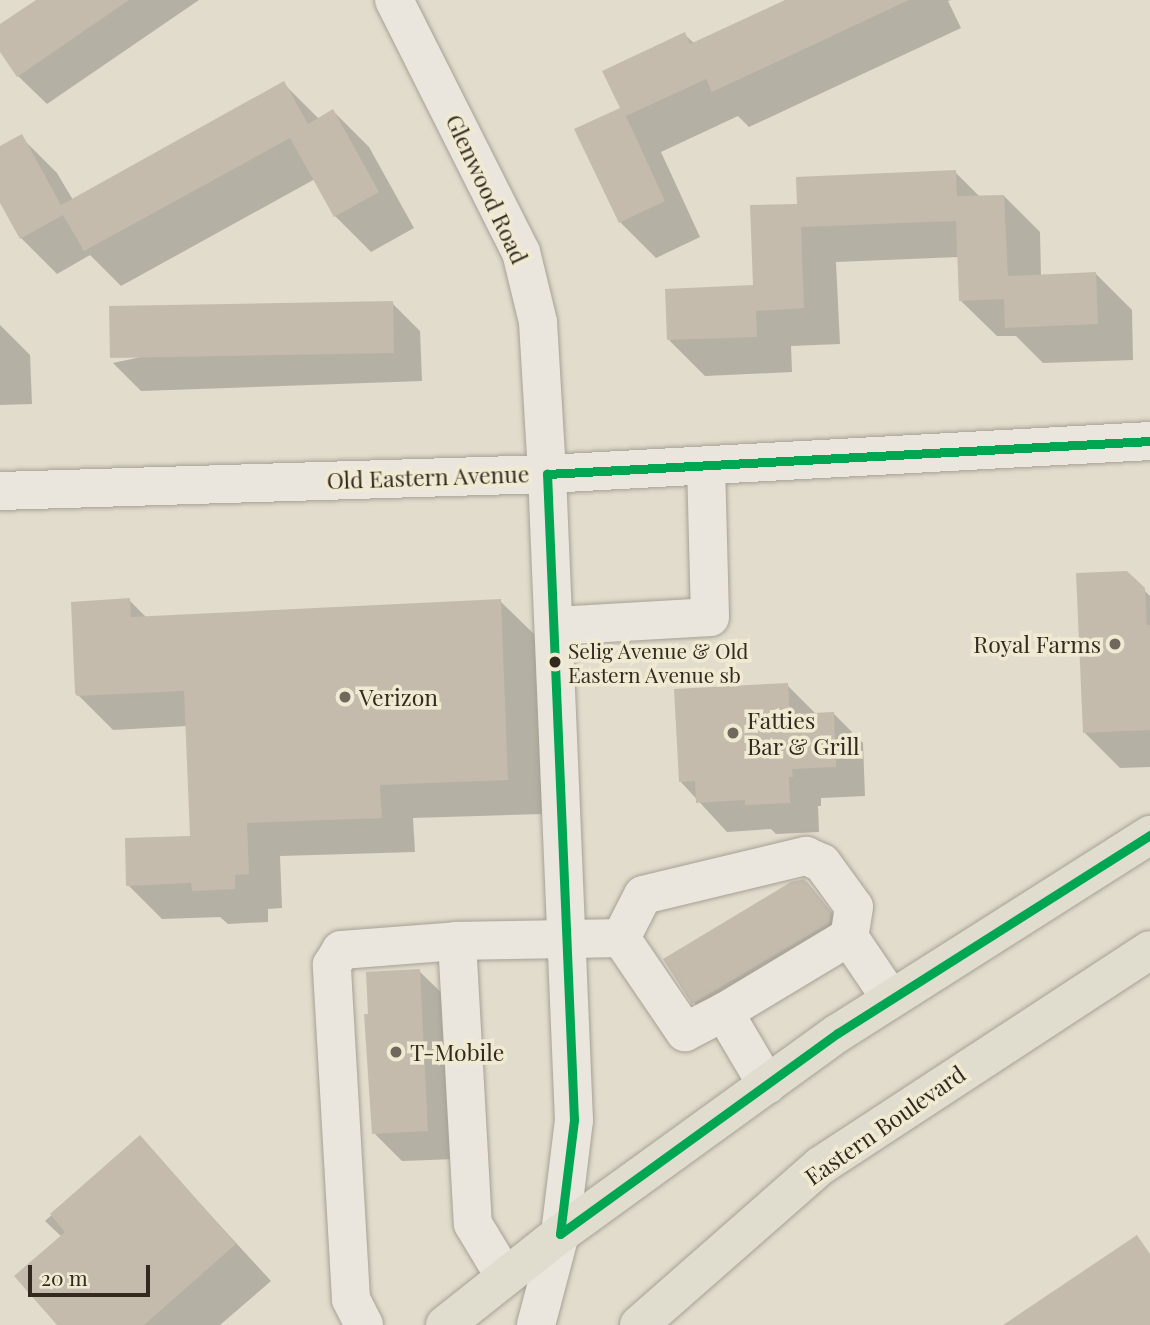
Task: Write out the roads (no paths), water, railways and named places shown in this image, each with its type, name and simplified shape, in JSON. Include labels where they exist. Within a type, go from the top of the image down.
[{"type":"main road","points":[[445,1325],[561,1234],[766,1085],[891,999],[1150,835]]},
{"type":"main road","name":"Eastern Boulevard","points":[[639,1325],[820,1166],[1150,950]]},
{"type":"street","name":"Glenwood Road","points":[[394,0],[521,252],[538,322],[554,626],[573,1120],[561,1234],[536,1325]]},
{"type":"street","name":"Old Eastern Avenue","points":[[0,491],[547,474],[1150,441]]},
{"type":"street","points":[[554,626],[710,617],[706,466]]},
{"type":"street","points":[[621,938],[643,895],[806,856],[822,863],[854,907],[849,937],[891,999]]},
{"type":"street","points":[[621,938],[685,1032],[724,1012],[849,937]]},
{"type":"street","points":[[364,1325],[351,1299],[332,965],[341,950],[457,941],[621,938]]},
{"type":"street","points":[[457,941],[473,1224],[505,1278]]},
{"type":"street","points":[[724,1012],[766,1085]]},
{"type":"place","name":"Royal Farms","points":[[1115,644]]},
{"type":"place","name":"Selig Avenue & Old Eastern Avenue sb","points":[[555,662]]},
{"type":"place","name":"Verizon","points":[[345,697]]},
{"type":"place","name":"Fatties Bar & Grill","points":[[733,733]]},
{"type":"place","name":"T-Mobile","points":[[396,1052]]}]
